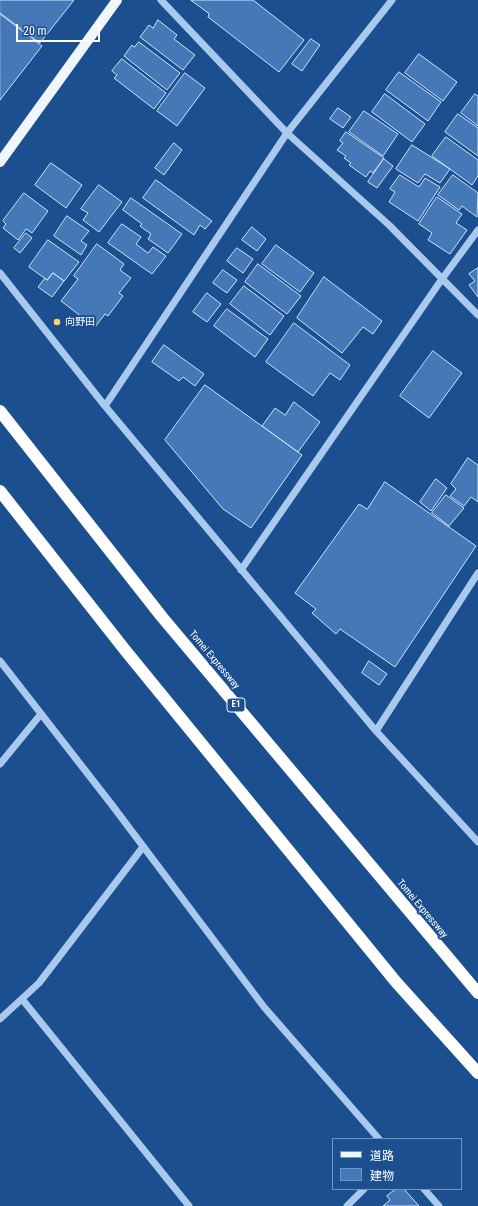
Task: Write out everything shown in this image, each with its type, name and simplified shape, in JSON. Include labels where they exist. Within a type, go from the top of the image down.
[{"type":"highway","name":"Tomei Expressway","points":[[0,411],[162,617],[478,993]]},
{"type":"highway","points":[[0,491],[125,650],[391,976],[478,1073]]},
{"type":"main road","points":[[0,162],[117,0]]},
{"type":"street","points":[[161,0],[287,133],[389,225],[478,316]]},
{"type":"street","points":[[105,406],[287,133],[392,0]]},
{"type":"street","points":[[241,570],[442,279],[478,230]]},
{"type":"street","points":[[0,273],[105,406],[376,731],[478,842]]},
{"type":"street","points":[[376,731],[478,573]]},
{"type":"street","points":[[0,661],[112,804],[264,1007],[379,1138]]},
{"type":"street","points":[[0,764],[42,714]]},
{"type":"street","points":[[0,1018],[39,983],[143,847]]},
{"type":"street","points":[[22,999],[190,1206]]},
{"type":"street","points":[[347,1206],[363,1190]]},
{"type":"street","points":[[425,1190],[439,1206]]},
{"type":"building","points":[[0,0],[74,0],[40,43],[0,13]]},
{"type":"building","points":[[191,0],[253,0],[304,40],[279,72],[208,17],[209,14]]},
{"type":"building","points":[[0,14],[42,46],[0,100]]},
{"type":"building","points":[[158,20],[177,35],[174,39],[195,55],[183,70],[140,37],[149,25],[153,28]]},
{"type":"building","points":[[311,39],[320,45],[302,71],[292,64]]},
{"type":"building","points":[[139,42],[180,73],[167,90],[124,56],[132,45],[134,47]]},
{"type":"building","points":[[419,54],[457,82],[443,101],[405,73]]},
{"type":"building","points":[[122,59],[166,93],[154,109],[114,78],[117,75],[112,71]]},
{"type":"building","points":[[399,72],[441,102],[428,121],[386,90]]},
{"type":"building","points":[[185,73],[205,88],[177,126],[157,111]]},
{"type":"building","points":[[385,94],[425,124],[412,142],[372,112]]},
{"type":"building","points":[[475,94],[478,96],[478,126],[461,113]]},
{"type":"building","points":[[338,108],[351,117],[343,128],[330,119]]},
{"type":"building","points":[[364,111],[398,134],[383,156],[349,132]]},
{"type":"building","points":[[458,114],[478,128],[478,156],[445,132]]},
{"type":"building","points":[[346,132],[384,158],[373,173],[370,171],[366,177],[349,165],[351,163],[344,158],[346,156],[337,150],[343,143],[340,141]]},
{"type":"building","points":[[446,137],[478,160],[478,176],[472,185],[432,156]]},
{"type":"building","points":[[174,143],[182,150],[164,175],[155,168]]},
{"type":"building","points":[[412,145],[450,169],[440,183],[425,174],[418,183],[396,169]]},
{"type":"building","points":[[384,159],[393,166],[377,188],[368,182]]},
{"type":"building","points":[[51,163],[82,185],[66,208],[35,185]]},
{"type":"building","points":[[400,175],[419,187],[425,178],[440,187],[418,221],[389,202],[395,192],[390,189]]},
{"type":"building","points":[[453,175],[478,193],[477,217],[462,206],[459,210],[438,195]]},
{"type":"building","points":[[156,180],[212,221],[205,229],[200,225],[194,235],[143,198]]},
{"type":"building","points":[[99,185],[122,202],[99,232],[83,220],[88,213],[81,209]]},
{"type":"building","points":[[24,193],[48,211],[32,233],[26,229],[18,240],[3,228],[6,224],[3,221]]},
{"type":"building","points":[[437,197],[462,214],[456,223],[467,230],[450,254],[428,240],[432,233],[419,224]]},
{"type":"building","points":[[131,198],[182,234],[168,253],[148,239],[151,234],[140,226],[142,224],[123,210]]},
{"type":"building","points":[[67,216],[89,231],[81,241],[87,245],[81,255],[54,236]]},
{"type":"building","points":[[122,224],[141,237],[136,244],[148,253],[153,247],[166,256],[152,274],[108,243]]},
{"type":"building","points":[[252,227],[266,239],[257,251],[242,240]]},
{"type":"building","points":[[26,233],[32,238],[20,253],[14,248]]},
{"type":"building","points":[[48,240],[79,262],[64,281],[53,273],[47,280],[29,267]]},
{"type":"building","points":[[97,244],[124,264],[120,270],[131,278],[119,293],[123,296],[108,316],[105,314],[95,327],[61,301],[78,279],[74,276]]},
{"type":"building","points":[[276,245],[314,273],[300,292],[262,264]]},
{"type":"building","points":[[237,248],[253,259],[243,273],[227,261]]},
{"type":"building","points":[[258,264],[301,296],[287,314],[245,282]]},
{"type":"building","points":[[478,268],[478,297],[469,285],[475,281],[469,274]]},
{"type":"building","points":[[223,270],[237,280],[227,293],[213,283]]},
{"type":"building","points":[[53,273],[64,281],[52,297],[38,287],[45,278],[47,280]]},
{"type":"building","points":[[324,277],[382,321],[373,334],[363,327],[342,353],[297,318]]},
{"type":"building","points":[[244,286],[284,316],[270,335],[230,304]]},
{"type":"building","points":[[207,293],[221,304],[207,322],[193,312]]},
{"type":"building","points":[[227,309],[268,339],[255,357],[214,326]]},
{"type":"building","points":[[294,323],[350,365],[340,380],[330,373],[313,396],[266,362]]},
{"type":"building","points":[[164,345],[204,374],[195,386],[183,377],[179,381],[152,362]]},
{"type":"building","points":[[433,351],[462,373],[429,418],[400,396]]},
{"type":"building","points":[[205,385],[302,455],[251,528],[223,509],[165,440]]},
{"type":"building","points":[[294,402],[320,422],[298,452],[262,426],[275,408],[285,415]]},
{"type":"building","points":[[468,458],[478,465],[478,502],[471,497],[464,506],[450,496],[456,489],[451,484]]},
{"type":"building","points":[[436,479],[447,488],[431,511],[420,502]]},
{"type":"building","points":[[385,482],[476,546],[395,667],[340,629],[336,634],[312,613],[316,609],[295,593],[359,504],[367,509]]},
{"type":"building","points":[[446,495],[464,508],[449,526],[432,513]]},
{"type":"building","points":[[369,661],[387,674],[379,685],[362,673]]},
{"type":"building","points":[[395,1190],[405,1190],[419,1206],[383,1206],[390,1200],[387,1196]]},
{"type":"place","name":"向野田","points":[[57,322]]}]
